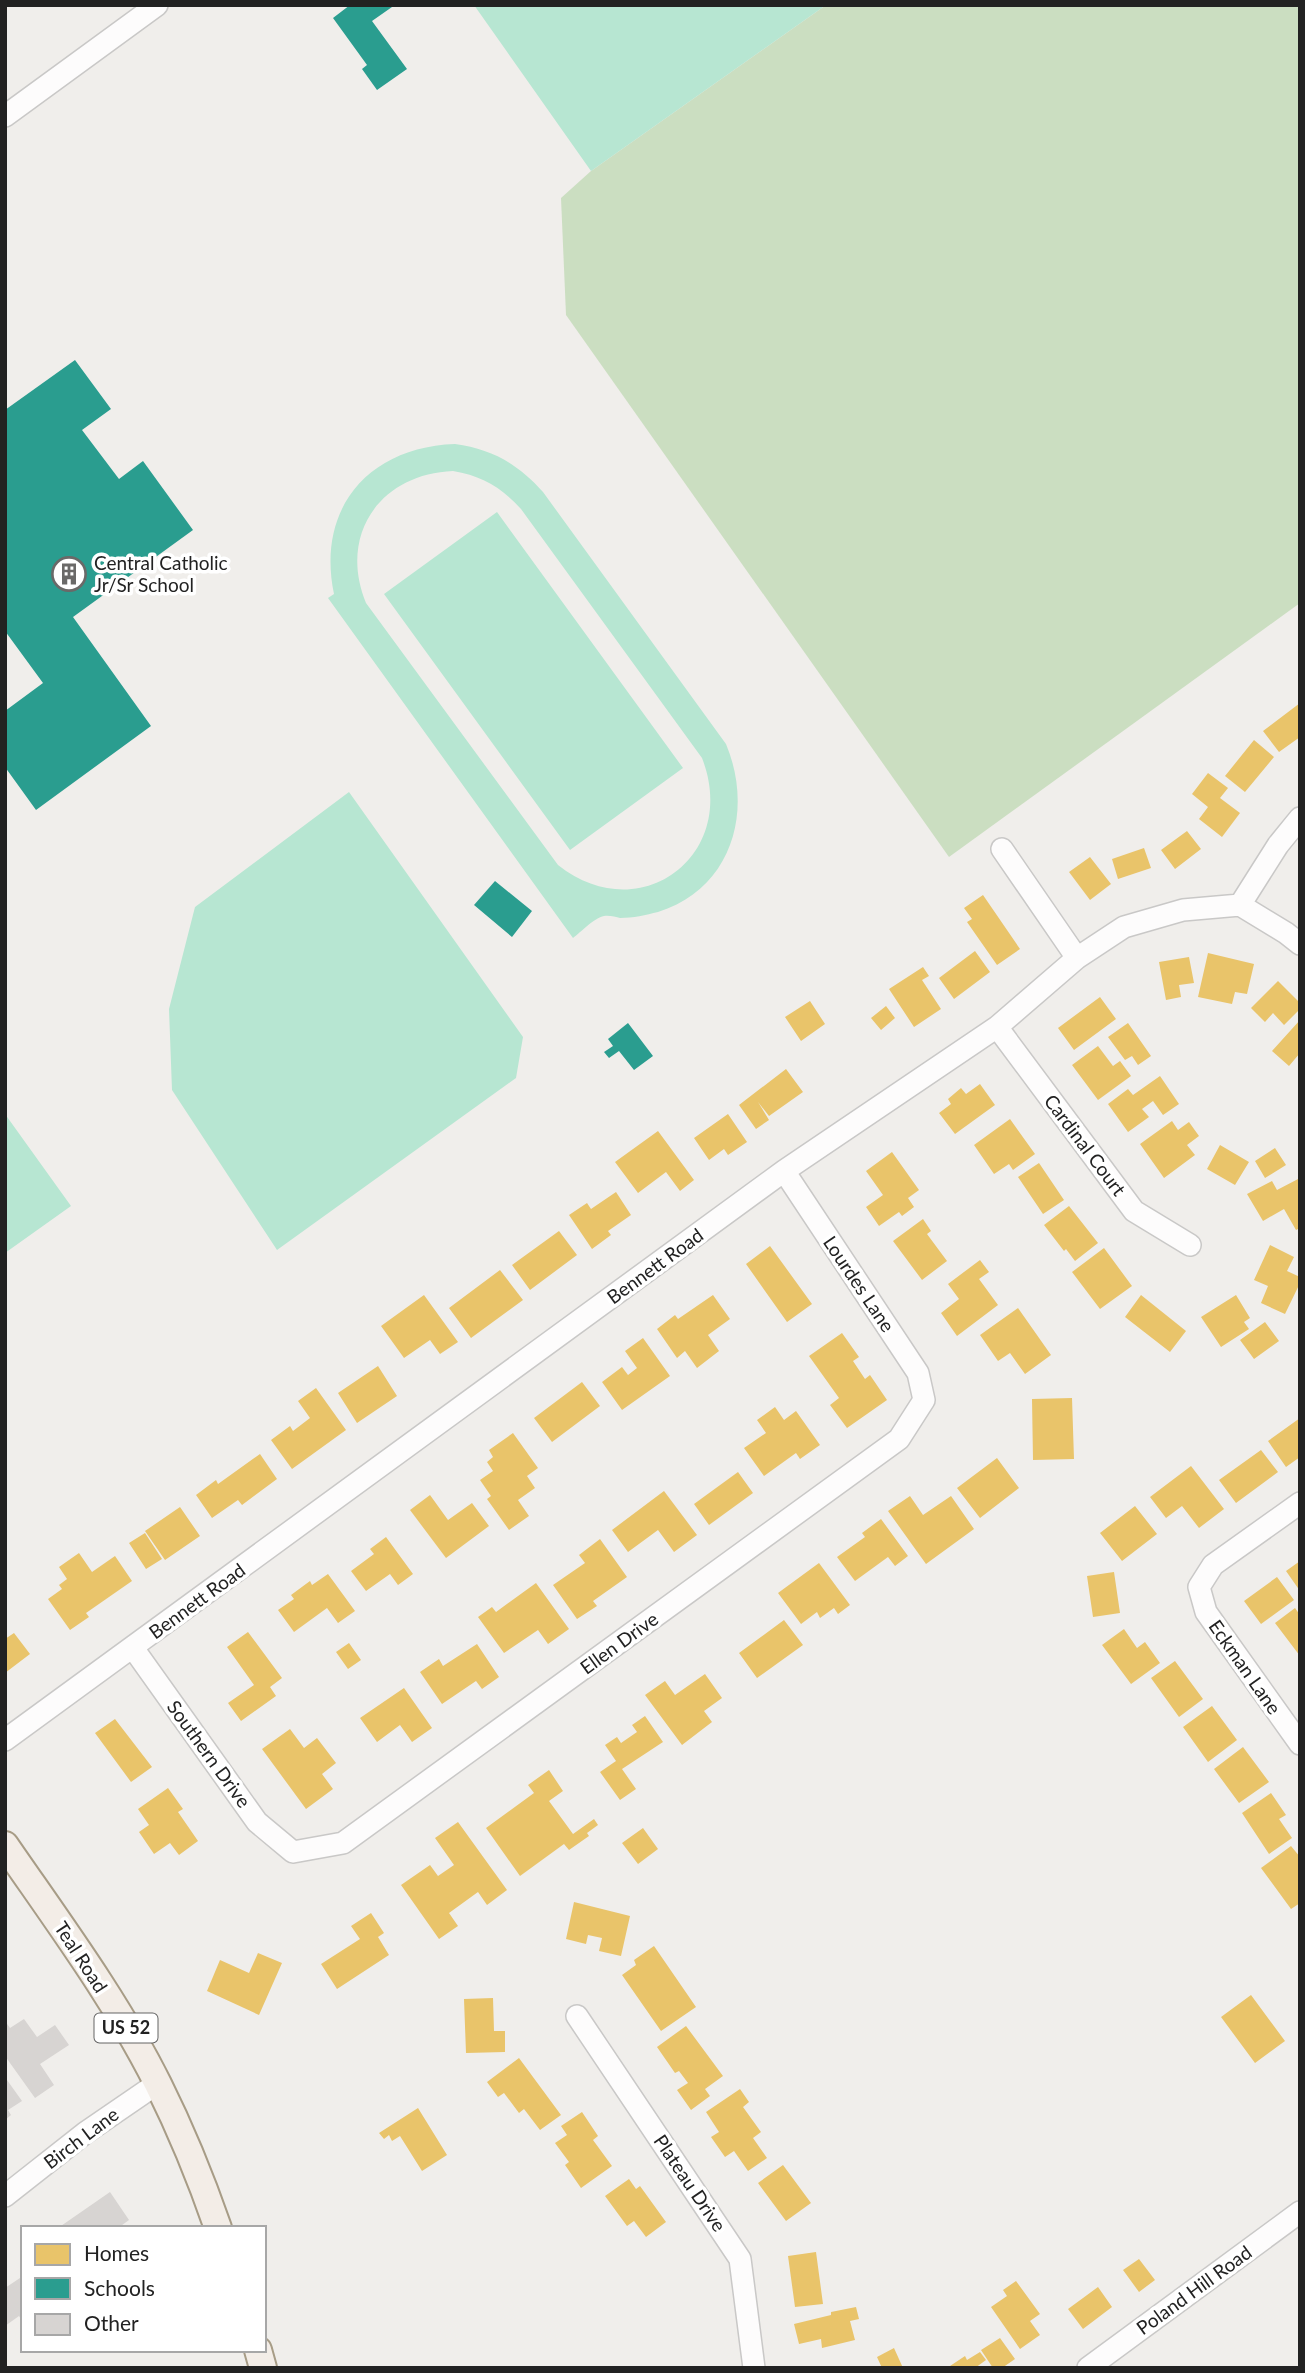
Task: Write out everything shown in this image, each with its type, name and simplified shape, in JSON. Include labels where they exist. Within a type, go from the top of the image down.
[{"type":"main road","name":"Teal Road","points":[[5,1844],[113,2005],[158,2083],[204,2188],[217,2226]]},
{"type":"street","points":[[5,116],[157,5]]},
{"type":"street","points":[[1300,818],[1278,845],[1240,905],[1300,944]]},
{"type":"street","points":[[1002,849],[1077,958]]},
{"type":"street","name":"Bennett Road","points":[[5,1740],[784,1171],[998,1027],[1077,958],[1124,927],[1183,910],[1240,905]]},
{"type":"street","name":"Cardinal Court","points":[[998,1027],[1134,1211],[1189,1245]]},
{"type":"street","name":"Lourdes Lane","points":[[784,1171],[918,1373],[924,1400]]},
{"type":"street","name":"Ellen Drive","points":[[293,1852],[343,1843],[900,1439],[924,1400]]},
{"type":"street","name":"Eckman Lane","points":[[1300,1503],[1213,1565],[1199,1587],[1206,1612],[1300,1744]]},
{"type":"street","name":"Southern Drive","points":[[133,1648],[257,1822],[293,1852]]},
{"type":"street","name":"Plateau Drive","points":[[577,2016],[740,2259],[754,2368]]},
{"type":"street","name":"Birch Lane","points":[[5,2196],[85,2133],[158,2083]]},
{"type":"street","name":"Poland Hill Road","points":[[1088,2368],[1300,2212]]},
{"type":"green space","points":[[474,5],[826,5],[591,171]]},
{"type":"green space","points":[[826,5],[1300,5],[1300,603],[949,857],[566,315],[561,198],[591,171]]},
{"type":"green space","points":[[455,444],[481,450],[504,459],[534,482],[726,744],[738,795],[736,821],[730,844],[719,866],[704,885],[683,901],[644,915],[625,918],[600,917],[573,938],[328,598],[334,594],[331,563],[333,535],[342,510],[356,488],[374,470],[397,457],[424,448]],"holes":[[[453,471],[482,479],[506,494],[521,509],[702,758],[710,793],[707,825],[695,852],[675,872],[650,885],[620,889],[589,883],[558,865],[366,603],[359,578],[358,554],[362,532],[372,513],[386,496],[405,483],[427,475]]]},
{"type":"green space","points":[[497,512],[683,768],[570,850],[384,594]]},
{"type":"green space","points":[[349,792],[523,1037],[516,1078],[277,1250],[172,1090],[169,1009],[195,907]]},
{"type":"green space","points":[[5,1114],[71,1206],[5,1253]]},
{"type":"building: Homes","points":[[1300,703],[1300,737],[1279,752],[1263,731]]},
{"type":"building: Homes","points":[[1254,740],[1274,757],[1245,792],[1225,776]]},
{"type":"building: Homes","points":[[1208,773],[1228,788],[1220,798],[1240,813],[1222,837],[1199,819],[1208,807],[1192,794]]},
{"type":"building: Homes","points":[[1187,831],[1201,849],[1175,869],[1161,850]]},
{"type":"building: Homes","points":[[1144,848],[1151,868],[1118,879],[1112,859]]},
{"type":"building: Homes","points":[[1090,857],[1111,884],[1090,900],[1069,872]]},
{"type":"building: Homes","points":[[983,895],[1020,949],[997,965],[967,922],[972,919],[964,908]]},
{"type":"building: Homes","points":[[975,951],[990,972],[954,999],[939,978]]},
{"type":"building: Homes","points":[[1208,953],[1254,964],[1247,994],[1235,992],[1232,1004],[1198,997]]},
{"type":"building: Homes","points":[[1189,957],[1194,983],[1179,985],[1181,997],[1166,1000],[1159,962]]},
{"type":"building: Homes","points":[[923,967],[929,976],[922,980],[941,1009],[914,1027],[889,989]]},
{"type":"building: Homes","points":[[1278,981],[1300,1003],[1300,1009],[1284,1025],[1273,1013],[1265,1022],[1251,1008]]},
{"type":"building: Homes","points":[[1100,997],[1116,1019],[1074,1050],[1058,1028]]},
{"type":"building: Homes","points":[[810,1001],[825,1024],[801,1041],[785,1017]]},
{"type":"building: Homes","points":[[886,1006],[895,1018],[881,1030],[871,1018]]},
{"type":"building: Homes","points":[[1300,1020],[1300,1053],[1289,1066],[1272,1051]]},
{"type":"building: Homes","points":[[1128,1023],[1151,1056],[1138,1065],[1132,1056],[1125,1060],[1108,1037]]},
{"type":"building: Homes","points":[[1098,1046],[1113,1066],[1120,1061],[1131,1076],[1098,1100],[1072,1065]]},
{"type":"building: Homes","points":[[786,1069],[803,1092],[769,1116],[758,1102],[769,1120],[756,1129],[739,1105]]},
{"type":"building: Homes","points":[[1160,1076],[1179,1104],[1163,1115],[1153,1101],[1142,1109],[1149,1117],[1128,1132],[1108,1104],[1128,1089],[1133,1095]]},
{"type":"building: Homes","points":[[980,1084],[995,1105],[955,1134],[939,1113],[951,1104],[948,1099],[961,1088],[966,1094]]},
{"type":"building: Homes","points":[[728,1114],[747,1142],[728,1155],[724,1149],[709,1160],[694,1138]]},
{"type":"building: Homes","points":[[1010,1119],[1035,1154],[1013,1170],[1009,1164],[994,1174],[974,1145]]},
{"type":"building: Homes","points":[[1172,1121],[1178,1130],[1189,1122],[1199,1136],[1187,1145],[1195,1155],[1164,1178],[1140,1144]]},
{"type":"building: Homes","points":[[658,1131],[694,1180],[680,1191],[666,1172],[638,1193],[615,1162]]},
{"type":"building: Homes","points":[[1220,1145],[1249,1162],[1235,1185],[1207,1169]]},
{"type":"building: Homes","points":[[1275,1148],[1286,1165],[1265,1178],[1255,1161]]},
{"type":"building: Homes","points":[[892,1152],[919,1190],[908,1198],[914,1207],[902,1216],[899,1212],[879,1226],[866,1207],[883,1195],[866,1171]]},
{"type":"building: Homes","points":[[1039,1163],[1064,1200],[1043,1214],[1018,1177]]},
{"type":"building: Homes","points":[[1300,1178],[1300,1228],[1296,1230],[1284,1209],[1263,1221],[1247,1194],[1272,1181],[1277,1190]]},
{"type":"building: Homes","points":[[616,1192],[631,1215],[608,1231],[611,1235],[592,1249],[569,1215],[587,1203],[591,1209]]},
{"type":"building: Homes","points":[[1069,1206],[1098,1243],[1075,1261],[1044,1225]]},
{"type":"building: Homes","points":[[923,1219],[931,1231],[927,1234],[947,1261],[922,1280],[893,1241]]},
{"type":"building: Homes","points":[[559,1231],[577,1255],[530,1290],[512,1265]]},
{"type":"building: Homes","points":[[1270,1245],[1294,1257],[1287,1271],[1300,1277],[1300,1283],[1285,1314],[1261,1303],[1268,1286],[1254,1280]]},
{"type":"building: Homes","points":[[770,1246],[812,1304],[787,1322],[746,1264]]},
{"type":"building: Homes","points":[[1104,1248],[1132,1286],[1100,1309],[1072,1272]]},
{"type":"building: Homes","points":[[980,1260],[989,1272],[979,1279],[998,1305],[957,1336],[941,1313],[959,1299],[948,1284]]},
{"type":"building: Homes","points":[[500,1270],[523,1300],[471,1338],[449,1308]]},
{"type":"building: Homes","points":[[424,1295],[458,1342],[440,1354],[430,1340],[404,1358],[381,1326]]},
{"type":"building: Homes","points":[[713,1295],[730,1319],[708,1335],[719,1351],[697,1368],[685,1351],[677,1358],[657,1329],[675,1315],[678,1319]]},
{"type":"building: Homes","points":[[1141,1295],[1186,1331],[1170,1352],[1125,1317]]},
{"type":"building: Homes","points":[[1236,1295],[1250,1318],[1244,1322],[1249,1329],[1221,1347],[1201,1317]]},
{"type":"building: Homes","points":[[1018,1308],[1051,1355],[1025,1374],[1010,1353],[998,1361],[980,1335]]},
{"type":"building: Homes","points":[[1265,1322],[1279,1341],[1254,1359],[1240,1340]]},
{"type":"building: Homes","points":[[842,1333],[859,1357],[853,1361],[865,1379],[870,1375],[887,1400],[847,1428],[830,1405],[839,1398],[809,1356]]},
{"type":"building: Homes","points":[[643,1338],[670,1376],[622,1410],[602,1382],[622,1367],[628,1375],[637,1368],[625,1351]]},
{"type":"building: Homes","points":[[378,1366],[397,1396],[357,1423],[338,1393]]},
{"type":"building: Homes","points":[[582,1382],[600,1406],[552,1442],[534,1418]]},
{"type":"building: Homes","points":[[316,1388],[346,1430],[292,1469],[271,1440],[290,1426],[293,1431],[310,1418],[298,1401]]},
{"type":"building: Homes","points":[[1072,1398],[1074,1459],[1033,1460],[1032,1399]]},
{"type":"building: Homes","points":[[775,1407],[784,1420],[796,1411],[820,1445],[800,1459],[796,1453],[764,1476],[744,1448],[766,1433],[757,1420]]},
{"type":"building: Homes","points":[[1300,1418],[1300,1457],[1286,1467],[1268,1441]]},
{"type":"building: Homes","points":[[513,1433],[538,1468],[527,1476],[535,1488],[518,1500],[529,1516],[509,1530],[487,1499],[491,1496],[480,1480],[493,1471],[487,1462],[493,1457],[489,1450]]},
{"type":"building: Homes","points":[[1261,1450],[1278,1472],[1236,1503],[1219,1480]]},
{"type":"building: Homes","points":[[260,1454],[277,1479],[242,1505],[238,1500],[212,1518],[196,1495],[216,1480],[218,1484]]},
{"type":"building: Homes","points":[[997,1458],[1019,1488],[980,1518],[957,1488]]},
{"type":"building: Homes","points":[[1191,1466],[1224,1509],[1199,1528],[1182,1506],[1166,1518],[1150,1497]]},
{"type":"building: Homes","points":[[738,1472],[753,1493],[709,1525],[694,1504]]},
{"type":"building: Homes","points":[[664,1491],[697,1535],[674,1552],[658,1530],[628,1552],[612,1530]]},
{"type":"building: Homes","points":[[430,1495],[448,1520],[472,1503],[489,1526],[446,1558],[410,1510]]},
{"type":"building: Homes","points":[[910,1496],[923,1515],[951,1496],[974,1529],[926,1564],[888,1511]]},
{"type":"building: Homes","points":[[1135,1506],[1157,1534],[1122,1561],[1100,1533]]},
{"type":"building: Homes","points":[[180,1507],[200,1536],[165,1560],[145,1531]]},
{"type":"building: Homes","points":[[881,1519],[908,1556],[895,1566],[888,1557],[855,1581],[837,1557],[865,1537],[862,1533]]},
{"type":"building: Homes","points":[[145,1533],[162,1559],[146,1569],[129,1543]]},
{"type":"building: Homes","points":[[386,1537],[413,1574],[398,1585],[390,1574],[366,1591],[351,1571],[374,1554],[370,1549]]},
{"type":"building: Homes","points":[[600,1539],[627,1577],[593,1601],[597,1606],[577,1619],[553,1585],[585,1563],[579,1555]]},
{"type":"building: Homes","points":[[79,1553],[92,1572],[115,1556],[132,1581],[86,1613],[89,1617],[70,1630],[48,1599],[62,1589],[59,1585],[67,1579],[59,1567]]},
{"type":"building: Homes","points":[[1300,1561],[1300,1591],[1286,1571]]},
{"type":"building: Homes","points":[[819,1563],[850,1605],[838,1614],[834,1608],[820,1618],[817,1612],[801,1624],[778,1593]]},
{"type":"building: Homes","points":[[1114,1572],[1120,1613],[1093,1617],[1087,1576]]},
{"type":"building: Homes","points":[[328,1574],[355,1611],[338,1623],[327,1608],[294,1632],[278,1610],[294,1599],[291,1595],[310,1581],[312,1585]]},
{"type":"building: Homes","points":[[1277,1577],[1294,1600],[1261,1624],[1244,1601]]},
{"type":"building: Homes","points":[[536,1583],[569,1629],[548,1644],[538,1630],[504,1653],[478,1617],[492,1607],[496,1612]]},
{"type":"building: Homes","points":[[1295,1608],[1300,1615],[1300,1656],[1275,1623]]},
{"type":"building: Homes","points":[[784,1620],[803,1645],[757,1678],[739,1653]]},
{"type":"building: Homes","points":[[1124,1629],[1137,1648],[1145,1642],[1160,1663],[1131,1684],[1102,1645]]},
{"type":"building: Homes","points":[[248,1632],[282,1678],[270,1687],[276,1696],[241,1721],[228,1703],[254,1685],[227,1647]]},
{"type":"building: Homes","points":[[14,1633],[30,1654],[5,1673],[5,1639]]},
{"type":"building: Homes","points":[[349,1643],[361,1660],[348,1669],[336,1652]]},
{"type":"building: Homes","points":[[477,1644],[499,1677],[482,1689],[476,1681],[442,1704],[420,1672],[439,1659],[443,1666]]},
{"type":"building: Homes","points":[[1175,1661],[1203,1699],[1179,1717],[1151,1678]]},
{"type":"building: Homes","points":[[705,1674],[722,1698],[704,1711],[712,1722],[682,1745],[645,1695],[665,1681],[675,1695]]},
{"type":"building: Homes","points":[[404,1688],[432,1728],[412,1742],[400,1725],[377,1742],[360,1718]]},
{"type":"building: Homes","points":[[1212,1706],[1237,1740],[1208,1762],[1183,1727]]},
{"type":"building: Homes","points":[[645,1716],[663,1742],[622,1769],[636,1789],[620,1800],[600,1772],[616,1761],[605,1745],[617,1737],[621,1743],[637,1732],[632,1725]]},
{"type":"building: Homes","points":[[115,1719],[152,1767],[131,1782],[95,1733]]},
{"type":"building: Homes","points":[[290,1729],[304,1748],[317,1738],[336,1763],[322,1774],[333,1789],[306,1809],[262,1749]]},
{"type":"building: Homes","points":[[1243,1747],[1269,1782],[1239,1803],[1214,1769]]},
{"type":"building: Homes","points":[[549,1770],[563,1791],[549,1801],[573,1834],[594,1819],[598,1825],[587,1833],[589,1836],[569,1850],[564,1844],[520,1876],[486,1828],[534,1793],[528,1785]]},
{"type":"building: Homes","points":[[168,1788],[183,1809],[178,1812],[198,1841],[179,1855],[170,1843],[154,1854],[139,1832],[149,1825],[138,1809]]},
{"type":"building: Homes","points":[[1271,1793],[1286,1815],[1279,1819],[1292,1838],[1269,1854],[1242,1813]]},
{"type":"building: Homes","points":[[458,1822],[507,1890],[487,1905],[478,1892],[449,1913],[458,1926],[439,1939],[401,1885],[430,1865],[438,1876],[454,1865],[435,1838]]},
{"type":"building: Homes","points":[[643,1828],[658,1849],[638,1864],[622,1843]]},
{"type":"building: Homes","points":[[1291,1846],[1300,1857],[1300,1903],[1291,1909],[1261,1868]]},
{"type":"building: Homes","points":[[574,1902],[630,1916],[621,1956],[599,1951],[602,1938],[588,1935],[586,1944],[566,1939]]},
{"type":"building: Homes","points":[[371,1913],[384,1933],[378,1937],[389,1955],[337,1989],[321,1964],[360,1939],[351,1926]]},
{"type":"building: Homes","points":[[654,1946],[696,2007],[661,2031],[622,1975],[636,1965],[634,1960]]},
{"type":"building: Homes","points":[[258,1953],[282,1963],[259,2015],[207,1991],[220,1960],[249,1973]]},
{"type":"building: Homes","points":[[1251,1995],[1285,2041],[1255,2063],[1221,2017]]},
{"type":"building: Homes","points":[[493,1998],[494,2031],[505,2031],[505,2052],[466,2053],[464,1999]]},
{"type":"building: Homes","points":[[686,2026],[723,2076],[705,2089],[710,2096],[691,2110],[677,2090],[688,2083],[679,2071],[675,2073],[657,2047]]},
{"type":"building: Homes","points":[[519,2058],[561,2115],[540,2130],[524,2109],[519,2113],[504,2093],[498,2097],[487,2082]]},
{"type":"building: Homes","points":[[740,2089],[749,2102],[743,2107],[761,2132],[753,2138],[767,2158],[748,2171],[734,2151],[725,2157],[711,2137],[719,2132],[706,2112]]},
{"type":"building: Homes","points":[[418,2108],[447,2155],[422,2171],[400,2136],[392,2141],[389,2135],[384,2139],[379,2133]]},
{"type":"building: Homes","points":[[582,2112],[598,2136],[593,2140],[612,2166],[581,2188],[565,2165],[569,2162],[555,2143],[567,2135],[561,2126]]},
{"type":"building: Homes","points":[[783,2165],[811,2203],[786,2221],[758,2183]]},
{"type":"building: Homes","points":[[629,2179],[636,2189],[640,2186],[666,2222],[646,2237],[634,2221],[627,2226],[605,2196]]},
{"type":"building: Homes","points":[[816,2252],[823,2304],[795,2307],[788,2256]]},
{"type":"building: Homes","points":[[1139,2259],[1155,2280],[1139,2292],[1123,2270]]},
{"type":"building: Homes","points":[[1016,2281],[1040,2314],[1030,2321],[1040,2335],[1020,2349],[991,2307],[1007,2296],[1003,2290]]},
{"type":"building: Homes","points":[[1098,2287],[1112,2307],[1083,2329],[1068,2309]]},
{"type":"building: Homes","points":[[856,2307],[859,2319],[850,2321],[855,2340],[822,2348],[821,2339],[799,2344],[794,2324]]},
{"type":"building: Homes","points":[[1000,2338],[1015,2359],[1002,2368],[993,2368],[981,2350]]},
{"type":"building: Homes","points":[[894,2348],[903,2368],[882,2368],[877,2357]]},
{"type":"building: Homes","points":[[980,2352],[986,2360],[975,2368],[947,2368],[965,2356],[967,2360]]},
{"type":"building: Schools","points":[[350,5],[392,7],[372,21],[407,69],[377,90],[362,69],[367,65],[333,18]]},
{"type":"building: Schools","name":"Central Catholic Jr/Sr School","points":[[75,360],[111,409],[82,430],[119,479],[143,461],[193,530],[73,617],[151,726],[36,810],[5,767],[5,711],[43,683],[5,631],[5,410]]},
{"type":"building: Schools","points":[[495,881],[532,911],[512,937],[474,905]]},
{"type":"building: Schools","points":[[628,1023],[653,1056],[634,1070],[619,1051],[609,1058],[604,1052],[613,1046],[608,1039]]},
{"type":"building: Other","points":[[24,2019],[37,2037],[55,2025],[69,2045],[40,2064],[54,2085],[35,2098],[5,2056],[5,2021],[10,2028]]},
{"type":"building: Other","points":[[7,2080],[22,2101],[8,2110],[11,2115],[5,2120],[5,2081]]},
{"type":"building: Other","points":[[110,2192],[129,2220],[121,2226],[61,2226]]},
{"type":"building: Other","points":[[21,2277],[21,2319],[19,2316],[5,2326],[5,2288]]},
{"type":"place","name":"Central Catholic Jr/Sr School","points":[[69,574]]}]
